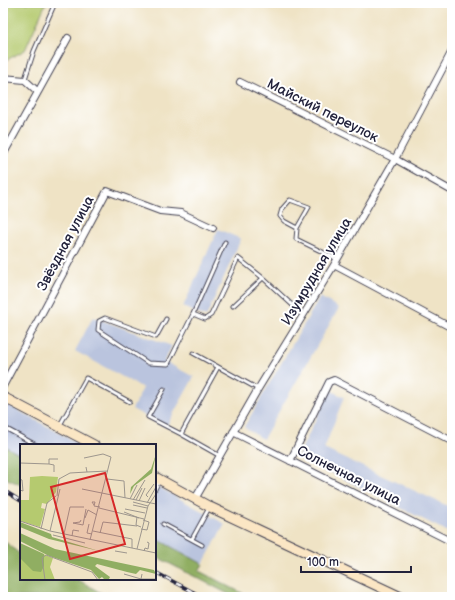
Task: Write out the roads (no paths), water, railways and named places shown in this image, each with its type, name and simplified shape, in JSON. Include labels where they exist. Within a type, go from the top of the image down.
[{"type":"street","points":[[3,155],[68,38]]},
{"type":"street","name":"Изумрудная улица","points":[[195,499],[258,389],[336,262],[395,159],[452,51]]},
{"type":"street","points":[[3,78],[25,80],[38,92]]},
{"type":"street","name":"Майский переулок","points":[[240,82],[395,159],[452,191]]},
{"type":"street","name":"Звёздная улица","points":[[3,386],[106,191],[160,211],[182,213],[214,228]]},
{"type":"street","points":[[336,262],[452,328]]},
{"type":"street","points":[[290,461],[329,382],[334,380],[452,441]]},
{"type":"street","points":[[3,397],[92,444]]},
{"type":"street","name":"Солнечная улица","points":[[233,432],[452,542]]},
{"type":"street","points":[[158,478],[210,507],[401,597]]},
{"type":"lane","points":[[25,80],[34,51],[55,3]]},
{"type":"lane","points":[[297,228],[284,221],[280,216],[282,209],[290,200],[309,207],[297,228],[296,239],[336,262]]},
{"type":"lane","points":[[166,319],[156,337],[105,318],[99,321],[97,327],[98,330],[148,363],[168,364],[193,314],[225,242]]},
{"type":"lane","points":[[193,314],[205,320],[211,316],[238,258],[263,278],[304,316]]},
{"type":"lane","points":[[233,306],[263,278]]},
{"type":"lane","points":[[193,353],[258,389]]},
{"type":"lane","points":[[181,434],[218,367]]},
{"type":"lane","points":[[59,427],[86,378],[130,402]]},
{"type":"lane","points":[[164,389],[148,417],[220,456]]},
{"type":"lane","points":[[3,427],[34,444]]},
{"type":"lane","points":[[192,540],[210,507]]},
{"type":"lane","points":[[164,524],[202,545]]},
{"type":"railway","points":[[3,490],[20,500]]},
{"type":"railway","points":[[156,573],[203,597]]}]
